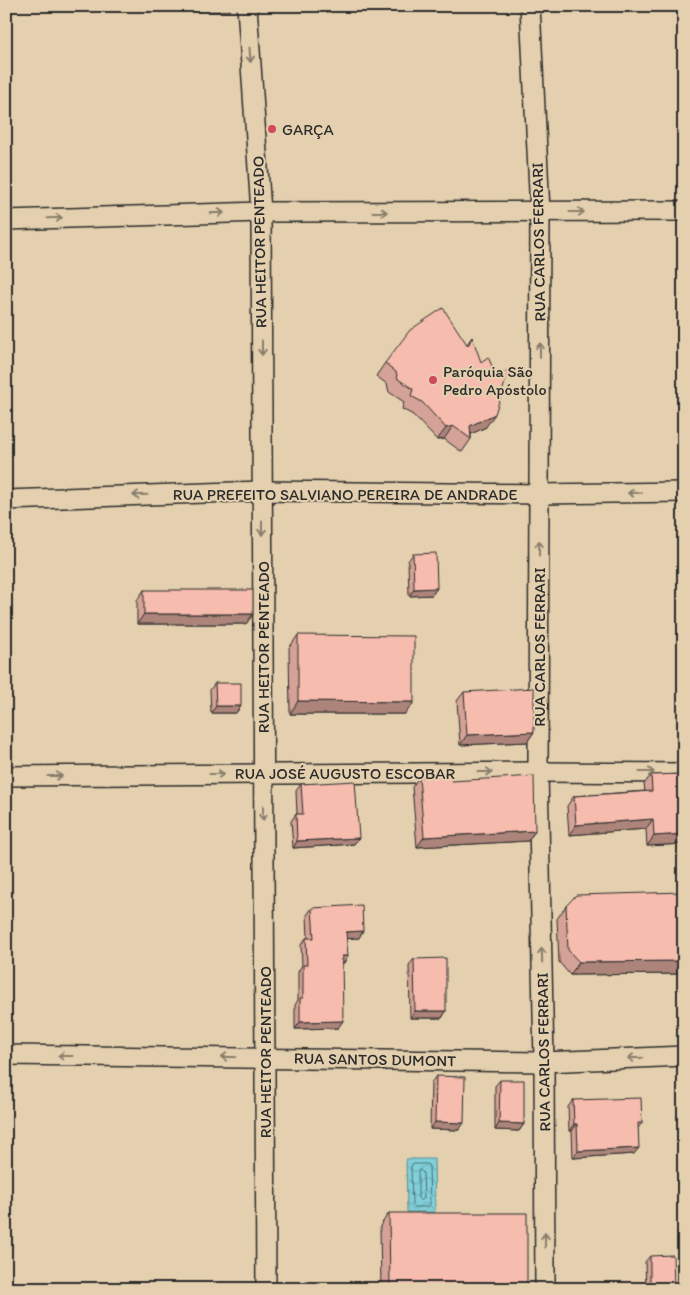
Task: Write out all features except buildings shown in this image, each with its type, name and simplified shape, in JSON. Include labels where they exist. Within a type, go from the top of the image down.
[{"type":"street","name":"RUA HEITOR PENTEADO","points":[[247,6],[261,212],[266,1289]]},
{"type":"street","name":"RUA CARLOS FERRARI","points":[[530,6],[540,212],[538,772],[544,1062],[545,1289]]},
{"type":"street","points":[[6,220],[261,212],[684,211]]},
{"type":"street","name":"RUA PREFEITO SALVIANO PEREIRA DE ANDRADE","points":[[6,500],[262,490],[540,494],[684,492]]},
{"type":"street","name":"RUA JOSÉ AUGUSTO ESCOBAR","points":[[6,776],[538,772],[684,773]]},
{"type":"street","name":"RUA SANTOS DUMONT","points":[[6,1055],[544,1062],[684,1056]]},
{"type":"water","points":[[406,1159],[434,1159],[435,1212],[407,1212]]},
{"type":"place","name":"GARÇA","points":[[272,129]]},
{"type":"place","name":"Paróquia São Pedro Apóstolo","points":[[433,380]]}]
